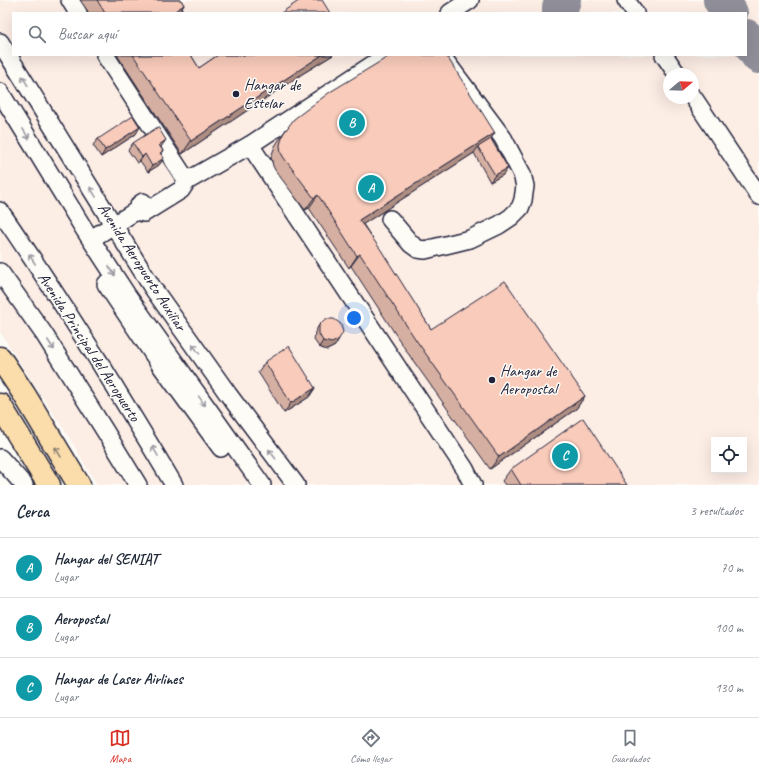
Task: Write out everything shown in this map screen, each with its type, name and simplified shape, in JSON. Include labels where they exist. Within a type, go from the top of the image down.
[{"type":"main road","points":[[0,358],[24,394],[79,485]]},
{"type":"main road","points":[[0,405],[49,485]]},
{"type":"street","points":[[70,0],[77,12]]},
{"type":"street","points":[[452,12],[470,0]]},
{"type":"street","points":[[626,0],[634,12]]},
{"type":"street","name":"Avenida Aeropuerto Auxiliar","points":[[0,42],[152,288],[296,485]]},
{"type":"street","points":[[106,56],[187,181]]},
{"type":"street","points":[[248,485],[159,363],[124,312],[83,237],[113,225],[136,211],[140,204],[176,180],[187,181],[250,145],[385,56]]},
{"type":"street","points":[[390,220],[411,244],[418,249],[425,250],[470,239],[511,216],[520,208],[523,200],[525,186],[522,174],[503,138],[442,56]]},
{"type":"street","points":[[665,56],[673,68]]},
{"type":"street","name":"Avenida Aeropuerto Auxiliar","points":[[0,92],[83,237],[127,295],[262,485]]},
{"type":"street","points":[[697,104],[759,196]]},
{"type":"street","points":[[250,145],[461,464],[473,485]]},
{"type":"street","name":"Avenida Principal del Aeropuerto","points":[[0,211],[85,340],[153,448],[174,485]]},
{"type":"street","name":"Avenida Principal del Aeropuerto","points":[[0,272],[44,334],[138,485]]},
{"type":"street","points":[[0,458],[24,485]]},
{"type":"shaded area","points":[[0,0],[759,0],[759,485],[97,485],[72,442],[0,332]]},
{"type":"building","points":[[97,0],[181,0],[184,5],[174,12],[104,12]]},
{"type":"building","points":[[300,0],[322,0],[329,12],[282,12]]},
{"type":"building","points":[[134,56],[192,56],[199,68],[217,56],[320,56],[191,141]]},
{"type":"building","points":[[389,56],[447,56],[495,133],[359,220],[381,250],[431,329],[505,281],[585,396],[499,457],[416,340],[360,254],[357,256],[318,195],[314,198],[281,153],[280,145],[283,134],[294,119],[330,92]]},
{"type":"building","points":[[133,116],[140,127],[105,150],[98,139]]},
{"type":"building","points":[[158,127],[166,140],[159,145],[163,151],[160,153],[164,158],[152,166],[145,154],[142,157],[133,143]]},
{"type":"building","points":[[491,139],[508,168],[495,175],[478,147]]},
{"type":"building","points":[[325,319],[334,319],[341,324],[343,332],[339,339],[332,343],[323,341],[319,334],[319,325]]},
{"type":"building","points":[[289,346],[315,388],[291,403],[265,362]]},
{"type":"building","points":[[583,418],[627,485],[521,485],[511,469]]},
{"type":"taxiway","points":[[560,12],[563,0]]},
{"type":"taxiway","points":[[721,0],[729,12]]},
{"type":"taxiway","points":[[747,38],[759,56]]},
{"type":"place","name":"Hangar de Estelar","points":[[236,94]]},
{"type":"place","name":"Aeropostal","points":[[352,123]]},
{"type":"place","name":"Hangar del SENIAT","points":[[371,188]]},
{"type":"place","name":"Hangar de Aeropostal","points":[[492,380]]},
{"type":"place","name":"Hangar de Laser Airlines","points":[[565,456]]}]
